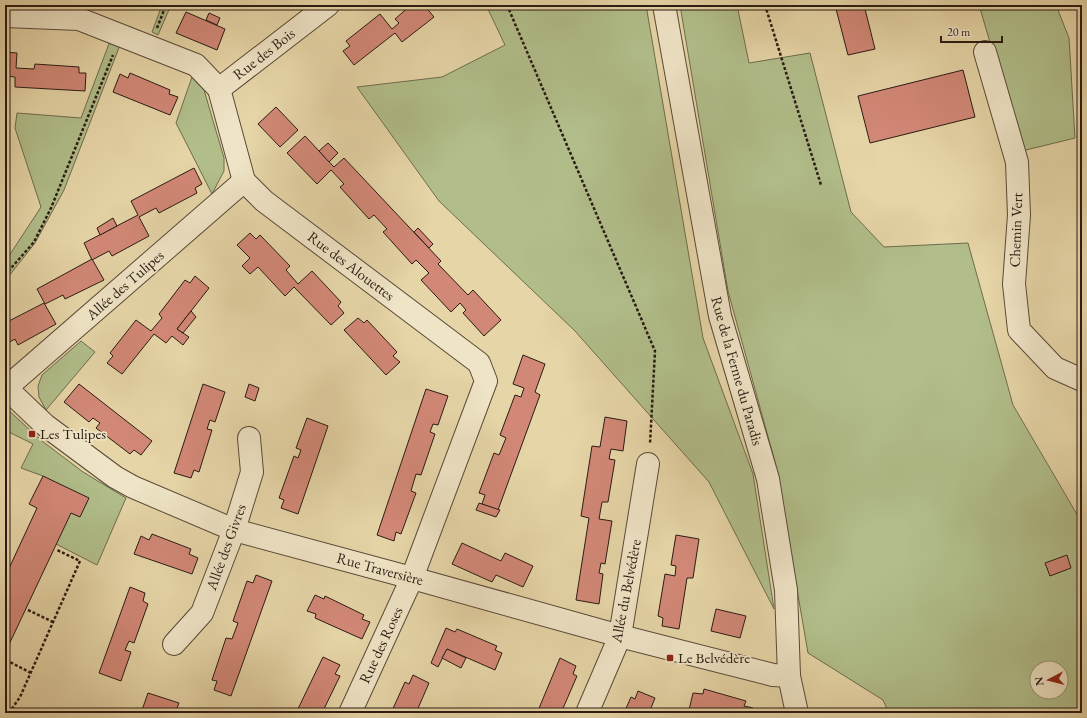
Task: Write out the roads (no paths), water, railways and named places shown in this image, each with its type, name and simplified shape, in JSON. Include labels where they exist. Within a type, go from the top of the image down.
[{"type":"street","name":"Rue des Bois","points":[[219,89],[328,5]]},
{"type":"street","name":"Rue de la Ferme du Paradis","points":[[664,5],[720,316],[768,479],[786,590],[789,676],[797,713]]},
{"type":"street","name":"Rue des Alouettes","points":[[5,16],[79,12],[120,36],[196,65],[219,89],[244,181],[264,201],[479,363],[486,382],[412,578]]},
{"type":"street","name":"Chemin Vert","points":[[985,52],[1017,162],[1019,215],[1014,284],[1019,330],[1055,368],[1082,380]]},
{"type":"street","name":"Allée des Tulipes","points":[[6,388],[244,181]]},
{"type":"street","name":"Rue Traversière","points":[[6,388],[45,424],[115,477],[133,487],[234,530],[620,636],[773,675],[789,676]]},
{"type":"street","name":"Allée des Givres","points":[[174,644],[202,613],[234,530],[252,472],[249,438]]},
{"type":"street","name":"Allée du Belvédère","points":[[587,713],[620,636],[648,464]]},
{"type":"street","name":"Rue des Roses","points":[[350,713],[412,578]]},
{"type":"place","name":"Les Tulipes","points":[[32,434]]},
{"type":"place","name":"Le Belvédère","points":[[670,658]]}]
